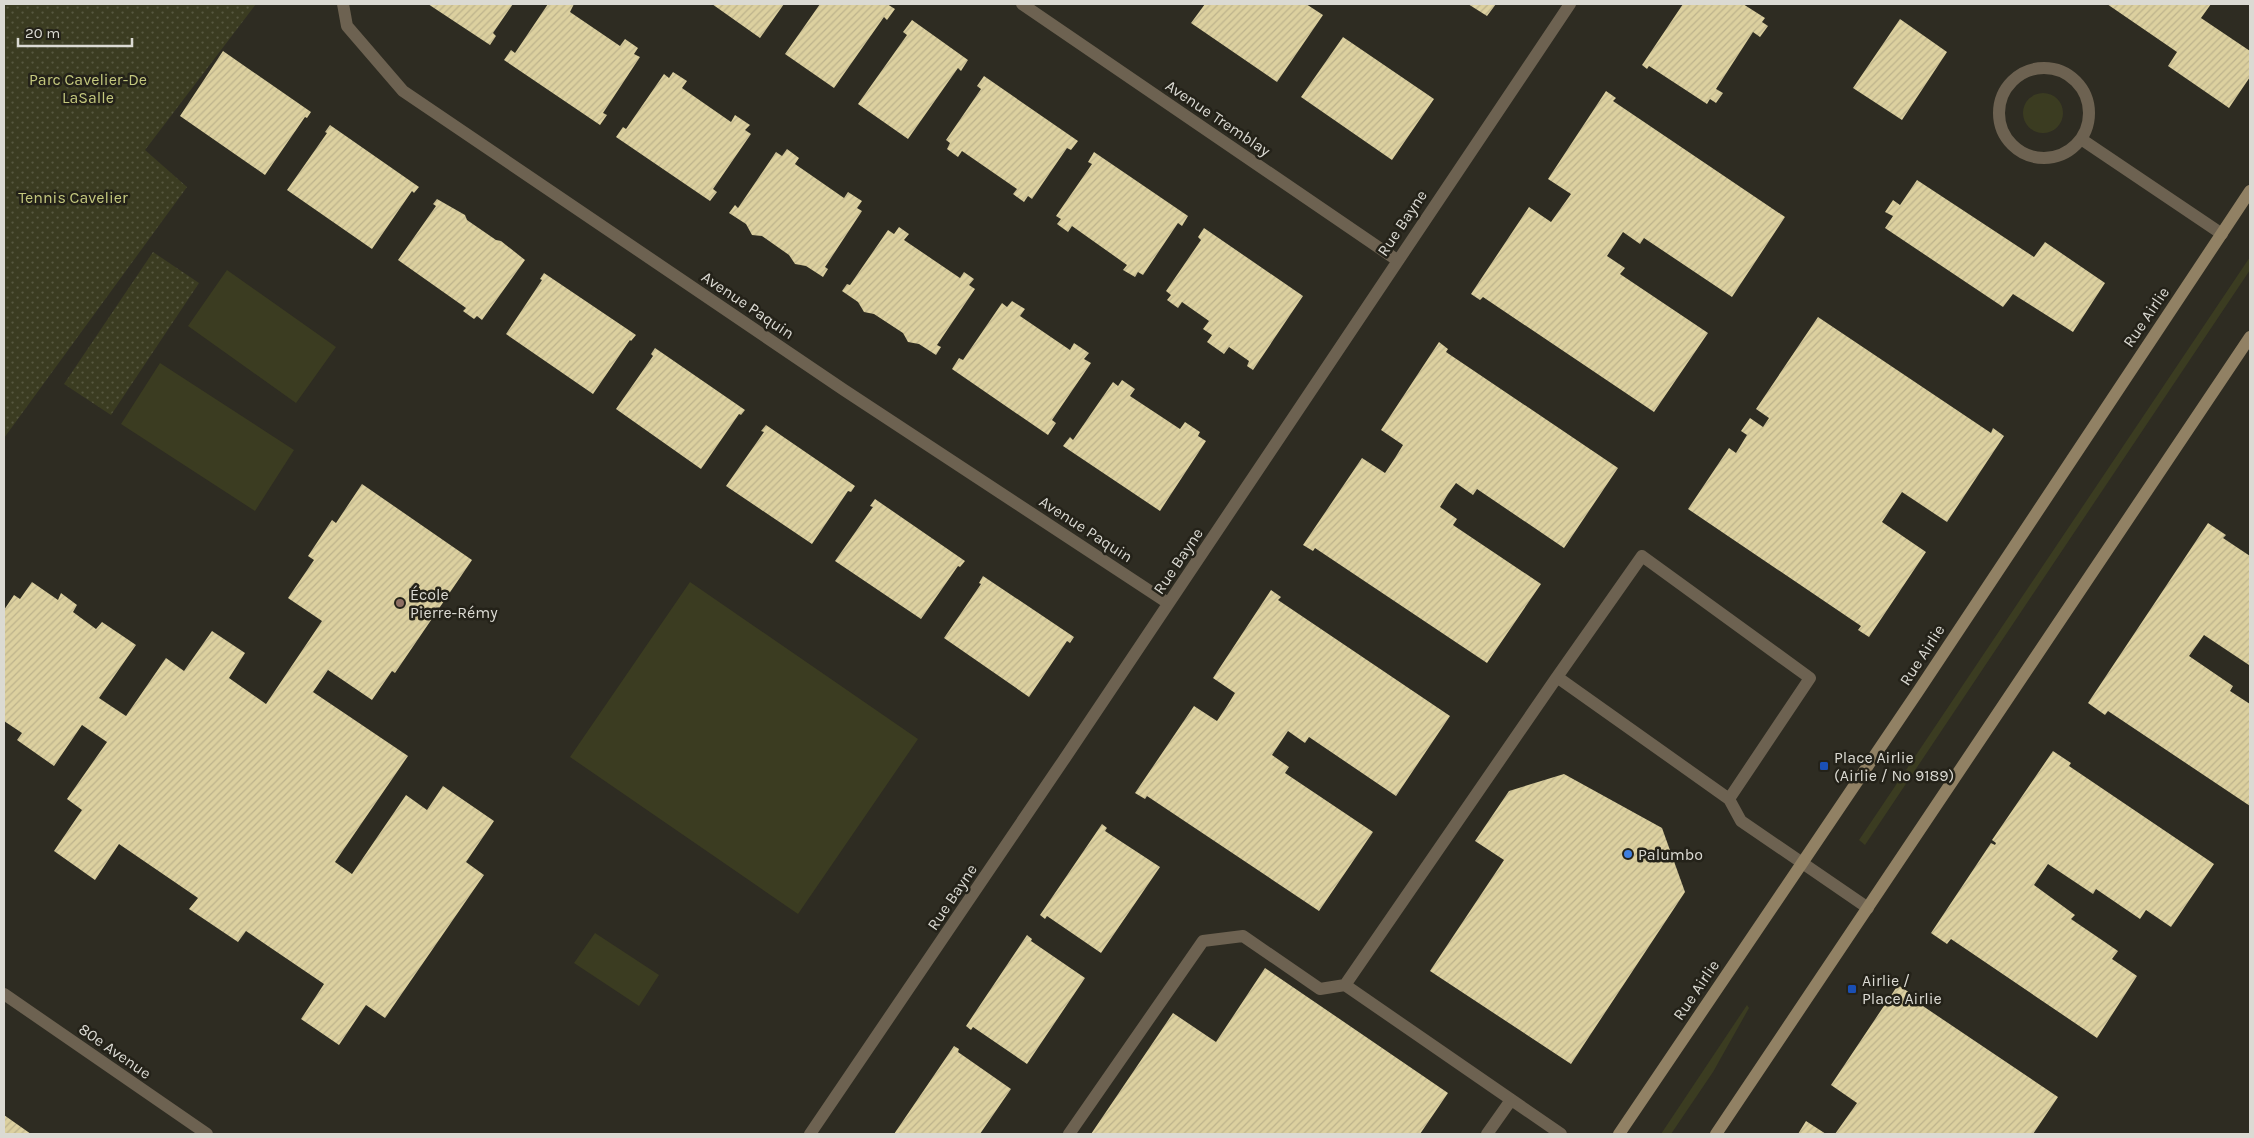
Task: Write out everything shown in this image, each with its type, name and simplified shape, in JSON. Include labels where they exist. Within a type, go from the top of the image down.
[{"type":"main road","name":"Rue Airlie","points":[[1618,1134],[2250,191]]},
{"type":"main road","points":[[1716,1134],[2250,337]]},
{"type":"street","name":"Avenue Paquin","points":[[343,4],[347,26],[403,91],[844,390],[1168,603]]},
{"type":"street","name":"Avenue Tremblay","points":[[1022,4],[1397,260]]},
{"type":"street","name":"Rue Bayne","points":[[810,1134],[1570,4]]},
{"type":"street","points":[[2036,69],[2052,69],[2067,74],[2080,85],[2089,108],[2088,124],[2081,139],[2070,150],[2055,157],[2039,158],[2024,154],[2006,138],[2000,123],[1999,108],[2004,92],[2020,75],[2036,69]]},
{"type":"street","points":[[2081,139],[2222,234]]},
{"type":"street","points":[[1345,985],[1642,556],[1810,678],[1729,799]]},
{"type":"street","points":[[1557,677],[1729,799],[1741,821],[1868,908]]},
{"type":"street","points":[[1069,1134],[1203,941],[1243,936],[1320,989],[1345,985],[1561,1134]]},
{"type":"street","name":"80e Avenue","points":[[4,994],[207,1134]]},
{"type":"street","points":[[1488,1134],[1511,1100]]},
{"type":"green space","name":"Parc Cavelier-De LaSalle","points":[[4,4],[256,4],[145,150],[187,187],[4,438]]},
{"type":"green space","points":[[2047,93],[2054,96],[2060,102],[2063,113],[2062,121],[2054,130],[2047,133],[2039,133],[2032,130],[2024,121],[2023,109],[2026,102],[2035,94]]},
{"type":"green space","points":[[153,252],[199,283],[111,415],[64,384]]},
{"type":"green space","points":[[2250,257],[2250,270],[1865,845],[1859,840]]},
{"type":"green space","points":[[227,270],[336,347],[296,403],[188,326]]},
{"type":"green space","points":[[160,363],[294,450],[255,511],[121,424]]},
{"type":"green space","points":[[690,582],[918,739],[798,914],[570,757]]},
{"type":"green space","points":[[595,933],[659,975],[639,1006],[574,963]]},
{"type":"green space","points":[[1747,1005],[1749,1008],[1713,1072],[1671,1134],[1661,1134]]},
{"type":"building","points":[[428,4],[513,4],[493,33],[496,36],[490,45]]},
{"type":"building","points":[[548,4],[574,4],[570,12],[620,46],[625,39],[638,48],[634,54],[640,57],[603,113],[607,115],[600,125],[504,60],[511,50],[515,53]]},
{"type":"building","points":[[712,4],[784,4],[760,38]]},
{"type":"building","points":[[820,4],[887,4],[895,9],[887,20],[884,17],[834,88],[785,54]]},
{"type":"building","points":[[1205,4],[1306,4],[1323,15],[1277,82],[1191,23]]},
{"type":"building","points":[[1468,4],[1496,4],[1487,16]]},
{"type":"building","points":[[1683,4],[1743,4],[1765,18],[1762,22],[1768,26],[1760,37],[1753,32],[1716,89],[1723,93],[1716,103],[1710,99],[1707,104],[1649,66],[1647,69],[1642,65]]},
{"type":"building","points":[[2107,4],[2211,4],[2201,18],[2250,51],[2250,77],[2229,108],[2168,66],[2177,52]]},
{"type":"building","points":[[1900,19],[1947,52],[1902,120],[1853,88]]},
{"type":"building","points":[[912,20],[968,60],[961,71],[958,68],[908,139],[858,104],[907,35],[903,32]]},
{"type":"building","points":[[1343,37],[1434,99],[1392,160],[1301,97]]},
{"type":"building","points":[[223,51],[311,112],[307,118],[305,117],[265,175],[180,116]]},
{"type":"building","points":[[673,72],[687,81],[682,88],[731,122],[735,115],[750,125],[745,130],[751,134],[713,189],[717,192],[710,201],[616,137],[623,127],[626,129],[664,74],[669,78]]},
{"type":"building","points":[[984,76],[1078,141],[1071,150],[1067,148],[1032,199],[1028,196],[1024,202],[1013,194],[1017,189],[962,151],[958,157],[947,149],[950,143],[946,140],[981,89],[977,86]]},
{"type":"building","points":[[1606,91],[1616,98],[1613,101],[1785,217],[1732,297],[1644,238],[1640,244],[1623,232],[1607,256],[1625,268],[1620,274],[1708,333],[1654,412],[1483,297],[1480,300],[1471,294],[1529,207],[1551,222],[1571,194],[1548,179]]},
{"type":"building","points":[[330,125],[419,187],[414,193],[412,191],[372,249],[287,190],[327,133],[325,132]]},
{"type":"building","points":[[787,149],[799,158],[795,164],[844,198],[848,192],[862,201],[857,208],[862,211],[825,267],[828,269],[823,277],[806,266],[795,264],[789,255],[762,236],[752,235],[746,224],[729,213],[735,205],[738,208],[776,152],[782,156]]},
{"type":"building","points":[[1094,152],[1188,216],[1182,226],[1178,223],[1143,275],[1138,272],[1135,277],[1123,270],[1127,265],[1072,226],[1068,232],[1057,224],[1061,219],[1056,216],[1092,164],[1088,162]]},
{"type":"building","points":[[1917,180],[2034,257],[2045,242],[2105,283],[2073,332],[2013,294],[2003,307],[1885,228],[1893,216],[1885,212],[1893,200],[1900,205]]},
{"type":"building","points":[[437,199],[465,215],[467,220],[496,240],[501,241],[525,260],[482,320],[477,316],[474,319],[463,311],[466,308],[398,260],[436,206],[433,204]]},
{"type":"building","points":[[899,227],[909,234],[904,240],[960,278],[964,272],[974,279],[969,285],[975,289],[937,345],[941,347],[936,355],[919,344],[908,342],[903,333],[874,314],[864,312],[858,302],[842,291],[847,284],[850,285],[888,230],[894,234]]},
{"type":"building","points":[[1204,228],[1303,296],[1253,370],[1247,366],[1249,361],[1229,347],[1224,354],[1207,342],[1212,335],[1203,329],[1209,321],[1182,302],[1178,308],[1167,300],[1171,295],[1166,291],[1201,240],[1198,237]]},
{"type":"building","points":[[544,273],[636,335],[630,340],[593,394],[506,334],[542,280],[540,279]]},
{"type":"building","points":[[1012,301],[1025,309],[1020,316],[1070,350],[1074,343],[1089,353],[1084,359],[1091,363],[1052,420],[1056,423],[1048,435],[952,369],[959,358],[963,360],[1002,303],[1007,307]]},
{"type":"building","points":[[1818,317],[1991,433],[1993,428],[2004,436],[1947,522],[1902,492],[1882,522],[1926,552],[1869,637],[1858,630],[1861,626],[1688,509],[1729,448],[1736,453],[1747,435],[1741,431],[1750,418],[1763,427],[1769,418],[1756,409]]},
{"type":"building","points":[[1439,342],[1448,349],[1446,352],[1618,468],[1564,548],[1477,489],[1473,495],[1456,483],[1448,494],[1440,507],[1457,519],[1453,525],[1541,584],[1487,663],[1315,548],[1313,551],[1303,545],[1362,458],[1385,473],[1403,445],[1381,430]]},
{"type":"building","points":[[655,348],[745,410],[741,415],[739,414],[701,469],[616,409],[653,356],[651,354]]},
{"type":"building","points":[[1122,380],[1135,389],[1130,396],[1180,429],[1185,422],[1200,432],[1198,436],[1206,441],[1160,511],[1063,446],[1070,437],[1073,440],[1113,382],[1118,386]]},
{"type":"building","points":[[766,425],[855,486],[851,492],[848,491],[812,544],[726,486],[764,432],[761,431]]},
{"type":"building","points":[[362,484],[472,560],[395,673],[392,671],[372,700],[328,670],[313,692],[408,756],[335,862],[352,874],[406,795],[427,810],[443,786],[494,821],[466,862],[484,875],[385,1018],[366,1005],[339,1045],[301,1019],[324,984],[246,931],[238,942],[189,909],[198,898],[119,844],[95,880],[54,851],[82,810],[67,799],[107,742],[82,725],[54,766],[17,740],[22,733],[4,721],[4,610],[14,595],[20,599],[32,582],[58,600],[61,593],[77,605],[73,612],[96,629],[102,622],[136,645],[99,698],[126,716],[166,658],[184,671],[212,631],[245,653],[229,678],[266,704],[322,621],[288,598],[314,560],[308,556],[332,520],[336,523]]},
{"type":"building","points":[[875,499],[965,561],[960,567],[958,566],[921,619],[835,561],[873,507],[870,506]]},
{"type":"building","points":[[2208,523],[2226,535],[2223,538],[2250,556],[2250,663],[2249,665],[2204,635],[2189,656],[2233,686],[2230,691],[2250,704],[2250,806],[2108,711],[2105,715],[2088,703]]},
{"type":"building","points":[[983,576],[1074,637],[1070,643],[1067,641],[1029,697],[944,638],[981,584],[979,583]]},
{"type":"building","points":[[1271,590],[1281,597],[1278,600],[1450,716],[1396,796],[1309,737],[1305,743],[1288,731],[1272,755],[1289,767],[1285,773],[1373,832],[1319,911],[1147,796],[1145,799],[1135,793],[1194,706],[1217,721],[1235,693],[1213,678]]},
{"type":"building","points":[[2053,751],[2071,763],[2069,766],[2214,864],[2171,927],[2146,910],[2140,919],[2096,889],[2093,894],[2048,864],[2034,885],[2075,915],[2071,919],[2118,951],[2112,959],[2137,976],[2097,1038],[1951,939],[1947,944],[1931,933],[1991,843],[1995,845],[1996,843],[1992,840]]},
{"type":"building","points":[[1564,774],[1662,828],[1685,892],[1571,1064],[1430,971],[1504,860],[1475,841],[1509,791]]},
{"type":"building","points":[[1102,824],[1107,828],[1105,831],[1160,867],[1101,953],[1047,916],[1045,919],[1040,915]]},
{"type":"building","points":[[1027,935],[1032,939],[1031,941],[1085,978],[1027,1064],[973,1027],[971,1030],[966,1026]]},
{"type":"building","points":[[1265,968],[1448,1093],[1420,1134],[1091,1134],[1173,1013],[1216,1042]]},
{"type":"building","points":[[1898,985],[1910,993],[1908,996],[2058,1097],[2033,1134],[1835,1134],[1857,1103],[1831,1085]]},
{"type":"building","points":[[954,1046],[959,1049],[958,1052],[1011,1089],[980,1134],[894,1134]]},
{"type":"building","points":[[4,1115],[31,1134],[4,1134]]},
{"type":"building","points":[[1806,1121],[1826,1134],[1798,1134]]},
{"type":"place","name":"École Pierre-Rémy","points":[[400,603]]},
{"type":"place","name":"Place Airlie (Airlie / No 9189)","points":[[1824,766]]},
{"type":"place","name":"Palumbo","points":[[1628,854]]},
{"type":"place","name":"Airlie / Place Airlie","points":[[1852,989]]},
{"type":"park label","name":"Tennis Cavelier","points":[[73,197]]}]
